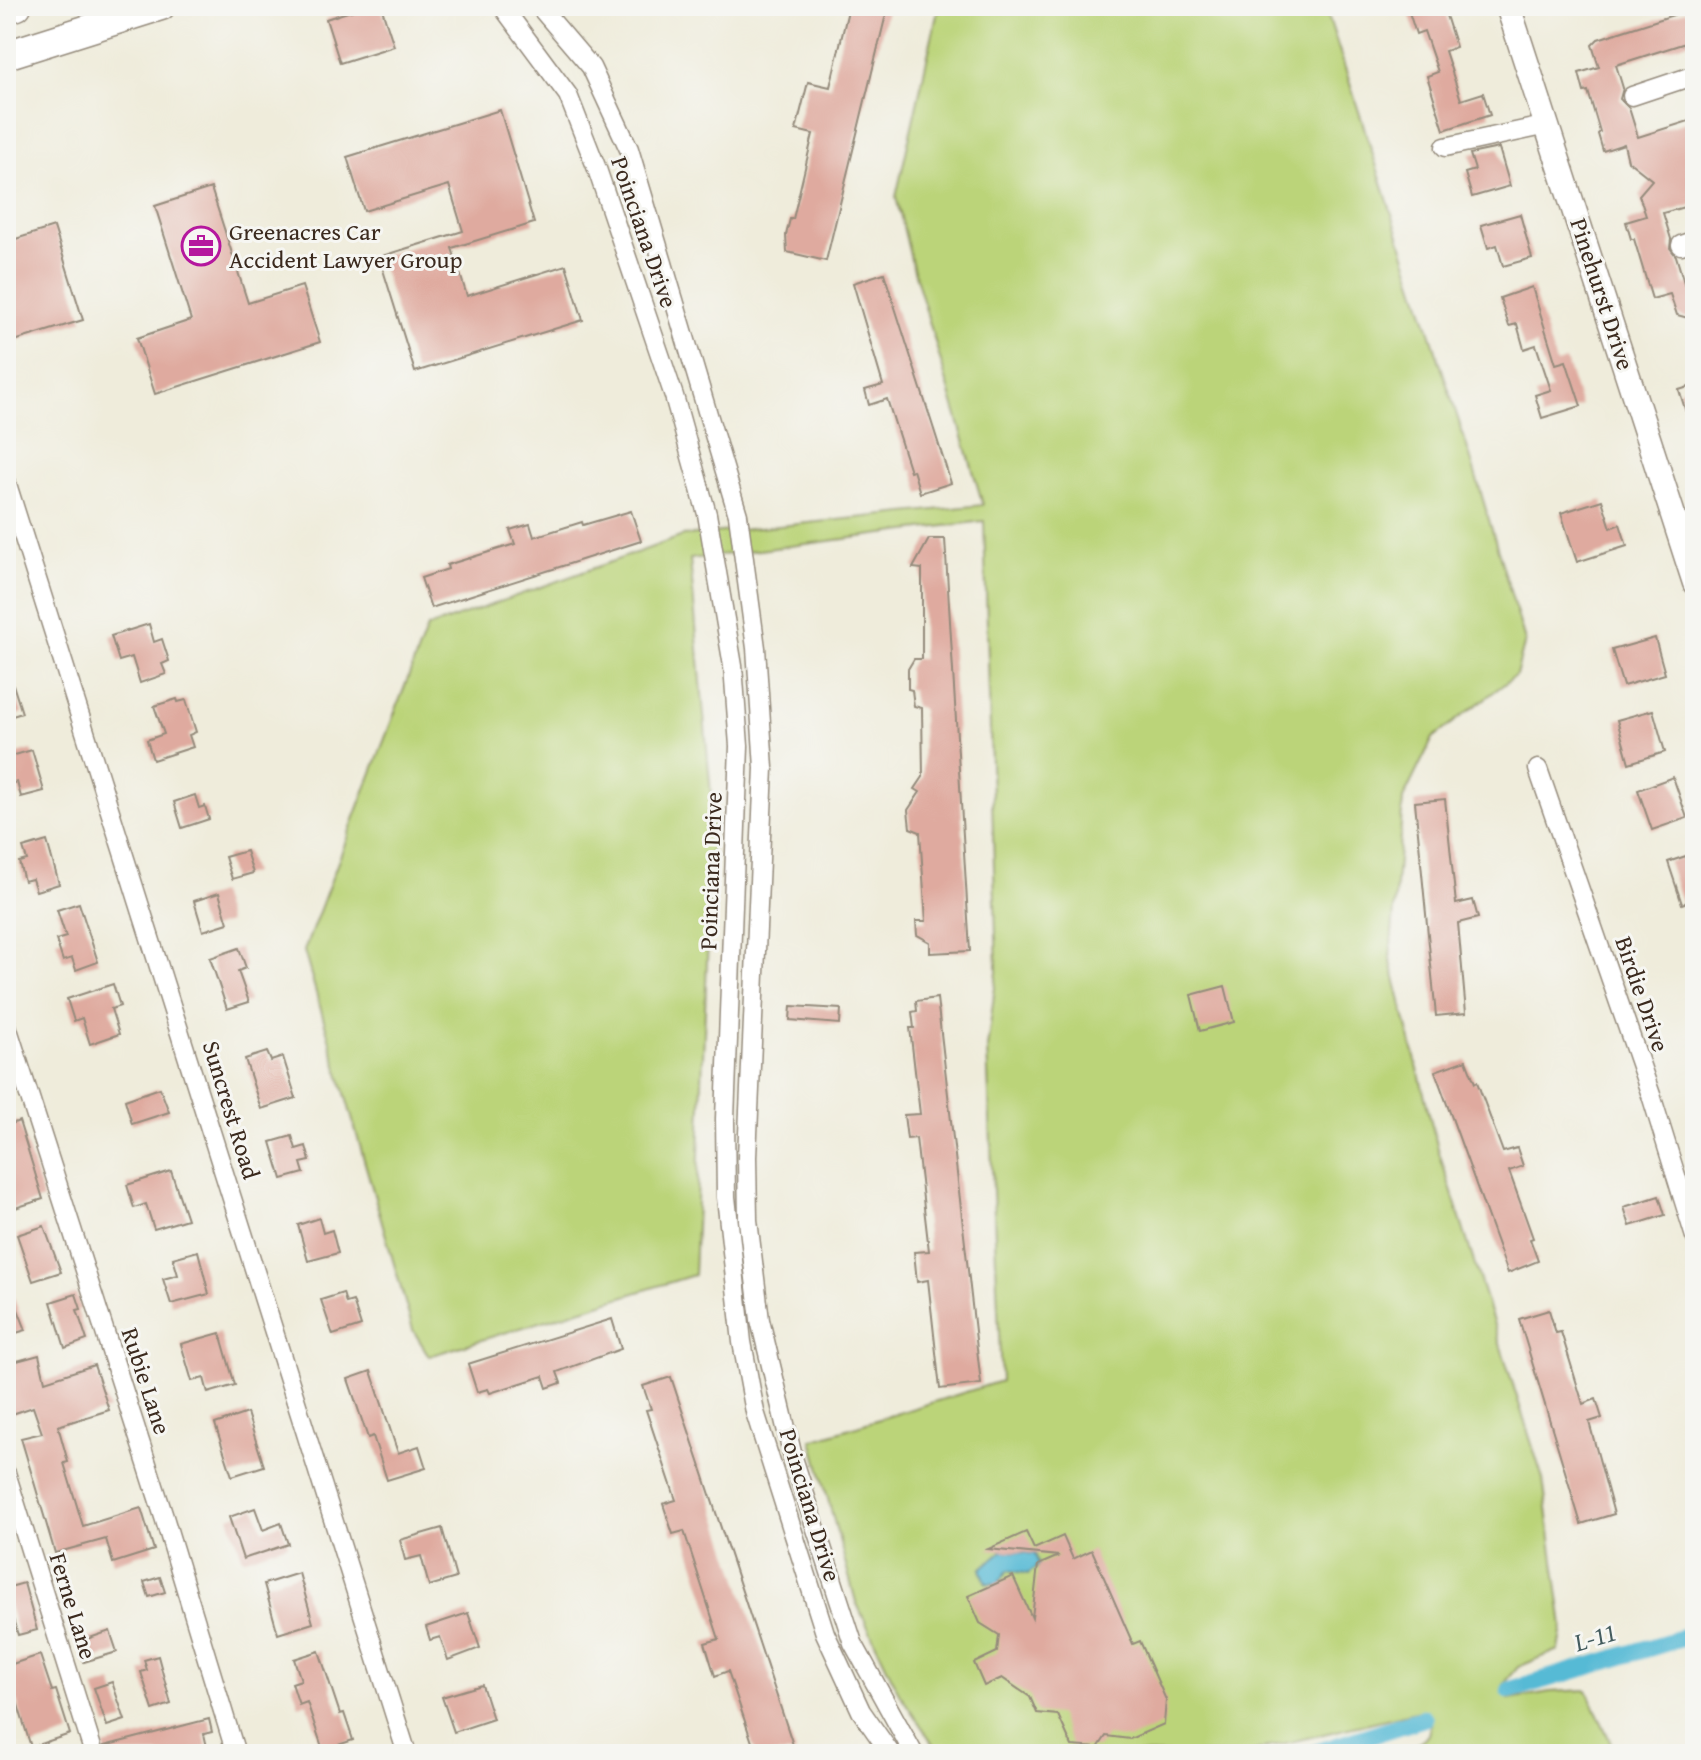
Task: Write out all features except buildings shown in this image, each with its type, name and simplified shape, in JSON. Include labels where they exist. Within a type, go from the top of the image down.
[{"type":"main road","points":[[6,10],[17,6]]},
{"type":"main road","points":[[6,55],[161,6]]},
{"type":"street","name":"Poinciana Drive","points":[[502,6],[568,95],[597,169],[674,396],[707,514],[733,666],[739,746],[725,1119],[727,1210],[742,1342],[755,1412],[825,1633],[861,1711],[891,1754]]},
{"type":"street","name":"Poinciana Drive","points":[[539,6],[591,67],[629,149],[738,515],[756,648],[764,768],[747,1157],[748,1220],[760,1320],[794,1461],[853,1643],[914,1754]]},
{"type":"street","name":"Pinehurst Drive","points":[[1508,6],[1693,567]]},
{"type":"street","points":[[1632,96],[1695,75]]},
{"type":"street","points":[[1445,147],[1548,125]]},
{"type":"street","name":"Suncrest Road","points":[[6,481],[407,1754]]},
{"type":"street","name":"Birdie Drive","points":[[1538,769],[1651,1095],[1695,1237]]},
{"type":"street","name":"Rubie Lane","points":[[6,1023],[164,1517],[236,1754]]},
{"type":"street","name":"Ferne Lane","points":[[6,1473],[94,1754]]},
{"type":"green space","points":[[939,6],[1325,6],[1470,456],[1525,641],[1516,675],[1433,738],[1403,799],[1390,958],[1438,1149],[1543,1479],[1563,1627],[1559,1650],[1518,1667],[1504,1684],[1509,1699],[1587,1690],[1616,1754],[1404,1754],[1428,1735],[1431,1721],[1419,1711],[1241,1754],[940,1754],[899,1693],[856,1602],[812,1440],[1001,1381],[987,1048],[997,972],[984,521],[690,559],[713,816],[694,1275],[429,1356],[413,1330],[304,951],[427,628],[683,536],[983,505],[911,260],[896,197]]},
{"type":"water","points":[[1003,1550],[1035,1554],[1039,1565],[1028,1574],[1008,1570],[998,1584],[986,1583],[981,1569]]},
{"type":"waterway","name":"L-11","points":[[1510,1690],[1695,1634]]},
{"type":"waterway","name":"L-11","points":[[1312,1754],[1424,1718]]},
{"type":"place","name":"Greenacres Car Accident Lawyer Group","points":[[201,246]]}]
